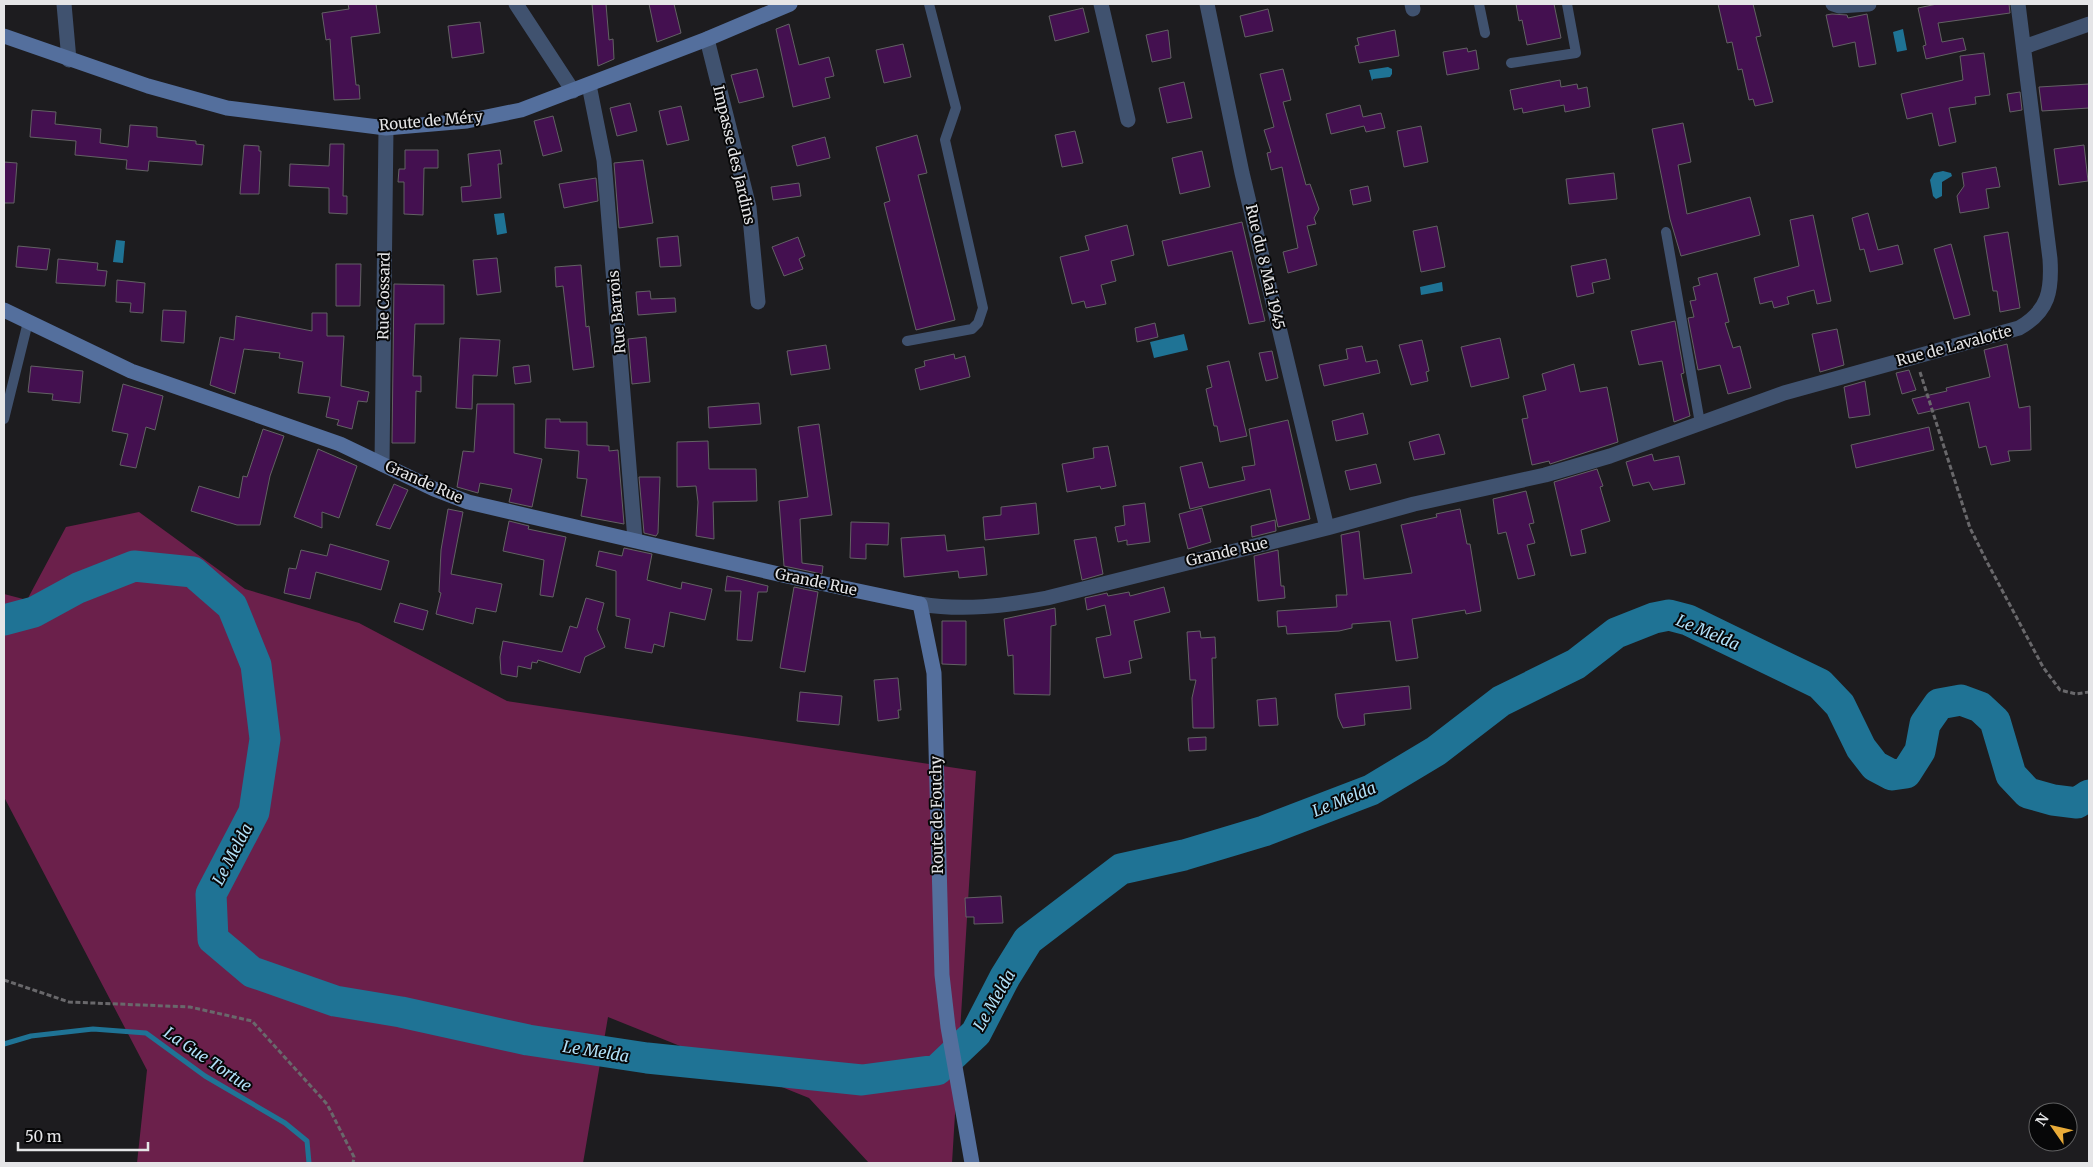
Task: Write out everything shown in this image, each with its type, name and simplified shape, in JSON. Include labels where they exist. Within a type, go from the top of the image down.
[{"type":"street","points":[[64,4],[69,60]]},
{"type":"street","points":[[516,4],[573,91]]},
{"type":"street","name":"Route de Méry","points":[[4,36],[148,86],[227,108],[386,128],[467,121],[521,110],[589,85],[790,4]]},
{"type":"street","points":[[1101,4],[1128,120]]},
{"type":"street","name":"Rue du 8 Mai 1945","points":[[1208,4],[1242,173],[1327,528]]},
{"type":"street","points":[[1833,4],[1839,6],[1869,4]]},
{"type":"street","name":"Rue de Lavalotte","points":[[1653,441],[1784,393],[2019,328],[2039,313],[2052,285],[2018,4]]},
{"type":"street","points":[[2024,47],[2089,24]]},
{"type":"street","name":"Impasse des Jardins","points":[[707,38],[749,206],[758,302]]},
{"type":"street","name":"Rue Barrois","points":[[589,85],[604,160],[635,540]]},
{"type":"street","name":"Rue Cossard","points":[[382,464],[386,128]]},
{"type":"street","name":"Grande Rue","points":[[4,310],[132,371],[301,429],[382,464],[434,490],[468,502],[787,576],[947,608],[1006,605],[1047,598],[1327,528],[1414,504],[1544,475],[1610,456],[1653,441]]},
{"type":"street","name":"Route de Fouchy","points":[[920,604],[934,673],[942,975],[948,1026],[972,1163]]},
{"type":"lane","points":[[907,342],[972,329],[978,323],[984,308],[946,140],[956,108],[929,4]]},
{"type":"lane","points":[[1479,4],[1485,33]]},
{"type":"lane","points":[[1511,63],[1576,53],[1567,4]]},
{"type":"lane","points":[[1666,232],[1700,423]]},
{"type":"lane","points":[[4,419],[28,322]]},
{"type":"path","points":[[1915,357],[1970,528],[2043,667],[2060,690],[2076,694],[2089,692]]},
{"type":"path","points":[[4,980],[69,1002],[190,1007],[252,1021],[327,1104],[354,1157],[353,1163]]},
{"type":"shaded area","points":[[139,512],[245,589],[359,623],[507,701],[976,771],[952,1163],[869,1163],[809,1098],[608,1017],[583,1163],[137,1163],[147,1070],[4,797],[4,594],[27,600],[66,527]]},
{"type":"water","points":[[1903,29],[1907,50],[1897,52],[1893,32]]},
{"type":"water","points":[[1388,67],[1392,69],[1390,77],[1373,79],[1372,81],[1369,70]]},
{"type":"water","points":[[1943,171],[1951,173],[1952,176],[1942,182],[1942,196],[1936,199],[1933,196],[1930,180],[1934,173]]},
{"type":"water","points":[[504,213],[507,233],[497,235],[494,214]]},
{"type":"water","points":[[116,240],[125,241],[123,263],[113,262]]},
{"type":"water","points":[[1442,282],[1443,291],[1421,295],[1420,287]]},
{"type":"water","points":[[1184,334],[1188,350],[1154,358],[1150,342]]},
{"type":"building","points":[[348,4],[376,4],[380,33],[351,37],[356,85],[359,85],[360,99],[334,100],[330,39],[326,40],[322,13],[349,9]]},
{"type":"building","points":[[592,4],[606,4],[609,40],[613,39],[614,59],[598,66]]},
{"type":"building","points":[[649,4],[674,4],[681,33],[657,42]]},
{"type":"building","points":[[1516,4],[1554,4],[1561,38],[1527,45],[1522,20],[1519,21]]},
{"type":"building","points":[[1718,4],[1753,4],[1761,36],[1756,37],[1773,102],[1755,106],[1753,99],[1749,100],[1742,69],[1738,70],[1732,42],[1727,43]]},
{"type":"building","points":[[1937,4],[2009,4],[2010,13],[1938,23],[1942,42],[1963,38],[1966,50],[1926,59],[1923,46],[1926,45],[1918,8]]},
{"type":"building","points":[[1083,8],[1089,32],[1055,41],[1049,16]]},
{"type":"building","points":[[1268,9],[1273,31],[1245,37],[1240,16]]},
{"type":"building","points":[[1867,14],[1876,64],[1859,67],[1855,42],[1833,47],[1826,15],[1847,15],[1848,18]]},
{"type":"building","points":[[480,22],[484,53],[452,58],[448,26]]},
{"type":"building","points":[[789,24],[799,65],[829,57],[834,76],[825,78],[830,98],[793,107],[776,29]]},
{"type":"building","points":[[1168,30],[1171,58],[1152,62],[1146,35]]},
{"type":"building","points":[[1395,30],[1399,56],[1359,63],[1355,46],[1359,45],[1357,38]]},
{"type":"building","points":[[903,44],[911,77],[884,83],[876,50]]},
{"type":"building","points":[[1467,48],[1468,52],[1476,50],[1479,69],[1447,75],[1443,52]]},
{"type":"building","points":[[1984,53],[1990,95],[1975,97],[1976,104],[1949,108],[1956,142],[1939,146],[1932,113],[1907,119],[1901,94],[1963,80],[1960,56]]},
{"type":"building","points":[[757,69],[764,97],[739,103],[731,75]]},
{"type":"building","points":[[1283,69],[1291,100],[1283,102],[1306,185],[1310,184],[1319,209],[1314,218],[1316,224],[1307,226],[1317,265],[1288,273],[1283,252],[1298,248],[1282,167],[1271,170],[1267,153],[1271,152],[1264,130],[1274,127],[1260,74]]},
{"type":"building","points":[[1560,80],[1561,87],[1577,84],[1578,89],[1587,87],[1590,107],[1565,112],[1564,105],[1523,113],[1522,108],[1514,110],[1510,90]]},
{"type":"building","points":[[1184,82],[1192,118],[1167,123],[1159,88]]},
{"type":"building","points":[[2089,84],[2089,108],[2042,111],[2039,87]]},
{"type":"building","points":[[2020,92],[2022,110],[2010,112],[2007,94]]},
{"type":"building","points":[[630,103],[637,131],[617,136],[610,108]]},
{"type":"building","points":[[1360,105],[1363,117],[1381,113],[1385,128],[1366,132],[1364,126],[1331,134],[1326,114]]},
{"type":"building","points":[[681,106],[689,140],[667,145],[659,111]]},
{"type":"building","points":[[32,110],[56,112],[55,124],[101,129],[100,143],[128,147],[130,125],[157,127],[157,137],[196,141],[196,144],[204,145],[202,165],[149,161],[148,171],[126,169],[127,160],[75,155],[76,141],[30,137]]},
{"type":"building","points":[[553,116],[562,151],[543,156],[534,121]]},
{"type":"building","points":[[1683,123],[1691,162],[1678,165],[1687,214],[1750,197],[1760,235],[1681,256],[1670,219],[1652,129]]},
{"type":"building","points":[[1421,126],[1428,162],[1404,167],[1397,131]]},
{"type":"building","points":[[1075,131],[1083,163],[1062,167],[1055,135]]},
{"type":"building","points":[[917,135],[927,173],[918,175],[955,320],[916,330],[884,203],[890,201],[876,147]]},
{"type":"building","points":[[825,137],[830,158],[797,166],[792,146]]},
{"type":"building","points":[[330,144],[344,144],[343,196],[347,196],[347,214],[329,213],[329,188],[289,186],[290,164],[329,166]]},
{"type":"building","points":[[244,145],[259,146],[259,151],[261,151],[259,194],[240,194]]},
{"type":"building","points":[[2084,145],[2088,181],[2059,185],[2054,149]]},
{"type":"building","points":[[405,150],[438,150],[438,168],[424,168],[423,215],[404,214],[404,182],[398,182],[399,169],[405,169]]},
{"type":"building","points":[[500,150],[502,164],[498,164],[501,198],[462,202],[461,187],[471,186],[468,154]]},
{"type":"building","points":[[1202,151],[1210,187],[1180,194],[1172,158]]},
{"type":"building","points":[[643,160],[653,223],[619,228],[614,163]]},
{"type":"building","points":[[4,162],[17,163],[14,203],[4,203]]},
{"type":"building","points":[[1996,167],[2000,187],[1986,189],[1989,208],[1960,213],[1957,196],[1964,186],[1962,173]]},
{"type":"building","points":[[1614,173],[1617,199],[1569,204],[1566,179]]},
{"type":"building","points":[[596,178],[598,201],[564,208],[559,184]]},
{"type":"building","points":[[799,183],[801,196],[773,200],[771,187]]},
{"type":"building","points":[[1368,186],[1371,201],[1353,205],[1350,190]]},
{"type":"building","points":[[1868,213],[1878,250],[1898,245],[1903,264],[1870,272],[1864,249],[1860,250],[1852,218]]},
{"type":"building","points":[[1813,215],[1831,301],[1817,304],[1814,290],[1787,297],[1789,304],[1774,308],[1772,301],[1760,304],[1754,278],[1799,266],[1790,220]]},
{"type":"building","points":[[1242,222],[1265,321],[1249,324],[1232,251],[1168,266],[1162,241]]},
{"type":"building","points":[[1127,225],[1134,255],[1111,261],[1116,281],[1101,285],[1106,304],[1086,308],[1084,301],[1072,304],[1060,257],[1089,250],[1085,236]]},
{"type":"building","points":[[1437,226],[1445,267],[1421,272],[1413,231]]},
{"type":"building","points":[[2008,232],[2020,308],[2000,312],[1997,291],[1993,291],[1984,236]]},
{"type":"building","points":[[678,236],[681,266],[660,267],[657,238]]},
{"type":"building","points":[[798,237],[805,256],[799,259],[803,269],[784,276],[772,247]]},
{"type":"building","points":[[1951,244],[1970,315],[1954,319],[1934,249]]},
{"type":"building","points":[[18,246],[50,249],[47,270],[16,267]]},
{"type":"building","points":[[497,258],[501,292],[477,295],[473,260]]},
{"type":"building","points":[[58,259],[98,263],[97,270],[107,271],[105,286],[56,283]]},
{"type":"building","points":[[1606,259],[1610,279],[1592,283],[1594,293],[1577,297],[1571,266]]},
{"type":"building","points":[[336,264],[361,264],[360,306],[336,306]]},
{"type":"building","points":[[581,265],[586,327],[589,326],[594,367],[573,370],[563,286],[556,287],[555,267]]},
{"type":"building","points":[[1717,273],[1729,322],[1725,323],[1733,348],[1740,346],[1751,388],[1728,394],[1720,365],[1698,370],[1688,318],[1694,317],[1690,301],[1696,300],[1693,287],[1700,285],[1698,278]]},
{"type":"building","points":[[117,280],[145,283],[143,313],[130,312],[131,303],[116,302]]},
{"type":"building","points":[[394,284],[444,285],[444,324],[415,324],[413,376],[421,376],[421,392],[416,391],[415,443],[392,443]]},
{"type":"building","points":[[650,291],[651,299],[675,298],[676,312],[638,315],[636,292]]},
{"type":"building","points":[[163,310],[186,311],[184,343],[161,341]]},
{"type":"building","points":[[312,313],[327,313],[327,336],[344,336],[341,386],[369,392],[367,402],[358,401],[352,429],[337,425],[339,420],[326,417],[330,397],[298,393],[303,362],[279,358],[280,353],[244,349],[235,394],[210,385],[220,337],[234,340],[236,316],[312,331]]},
{"type":"building","points":[[1675,321],[1684,373],[1681,374],[1690,416],[1674,422],[1662,361],[1639,365],[1631,331]]},
{"type":"building","points":[[1155,323],[1158,337],[1137,342],[1135,328]]},
{"type":"building","points":[[1837,329],[1844,365],[1820,372],[1812,334]]},
{"type":"building","points":[[646,337],[650,382],[632,384],[628,339]]},
{"type":"building","points":[[460,338],[500,340],[497,376],[473,375],[472,409],[456,408]]},
{"type":"building","points":[[1500,338],[1509,378],[1471,387],[1461,347]]},
{"type":"building","points":[[1422,340],[1429,371],[1426,372],[1428,381],[1411,385],[1399,345]]},
{"type":"building","points":[[2007,344],[2019,408],[2030,406],[2031,450],[2008,451],[2010,461],[1991,465],[1986,446],[1979,448],[1969,402],[1918,414],[1912,399],[1947,391],[1946,388],[1990,377],[1984,350]]},
{"type":"building","points":[[826,345],[830,369],[791,375],[787,351]]},
{"type":"building","points":[[1362,346],[1366,362],[1377,360],[1380,373],[1324,386],[1319,365],[1348,359],[1346,349]]},
{"type":"building","points":[[1272,351],[1278,378],[1266,381],[1259,353]]},
{"type":"building","points":[[954,354],[955,359],[965,356],[970,377],[920,390],[915,369],[925,366],[924,361]]},
{"type":"building","points":[[1229,361],[1247,436],[1220,442],[1217,426],[1214,426],[1206,389],[1212,387],[1207,366]]},
{"type":"building","points":[[1574,364],[1580,392],[1607,387],[1618,442],[1550,464],[1549,461],[1532,465],[1522,419],[1528,418],[1523,396],[1546,390],[1542,374]]},
{"type":"building","points":[[529,365],[531,382],[515,384],[513,367]]},
{"type":"building","points":[[31,366],[83,371],[80,403],[52,400],[53,394],[28,392]]},
{"type":"building","points":[[1909,370],[1916,390],[1902,394],[1896,373]]},
{"type":"building","points":[[1865,381],[1870,415],[1849,418],[1844,387]]},
{"type":"building","points":[[123,384],[163,396],[155,430],[146,427],[136,468],[120,465],[128,434],[112,431]]},
{"type":"building","points":[[759,403],[761,424],[709,428],[708,407]]},
{"type":"building","points":[[477,404],[514,404],[514,453],[542,459],[532,507],[509,502],[512,489],[480,483],[478,493],[457,487],[463,451],[474,452]]},
{"type":"building","points":[[1363,413],[1368,434],[1336,441],[1332,421]]},
{"type":"building","points":[[546,419],[560,419],[560,422],[587,422],[587,445],[609,446],[609,451],[618,450],[624,524],[581,516],[587,479],[577,478],[579,451],[545,448]]},
{"type":"building","points":[[1288,420],[1310,519],[1278,527],[1270,489],[1190,509],[1180,467],[1202,462],[1209,488],[1245,480],[1242,467],[1255,465],[1249,429]]},
{"type":"building","points":[[819,424],[832,515],[800,519],[802,563],[823,566],[822,574],[784,566],[779,501],[808,497],[798,427]]},
{"type":"building","points":[[1929,427],[1934,450],[1856,468],[1851,445]]},
{"type":"building","points":[[263,429],[284,436],[270,476],[260,525],[237,525],[191,511],[199,486],[239,498],[243,476],[247,477]]},
{"type":"building","points":[[1439,434],[1445,454],[1414,460],[1409,442]]},
{"type":"building","points":[[708,441],[709,469],[756,469],[757,501],[713,502],[714,539],[696,536],[698,502],[696,486],[677,487],[677,442]]},
{"type":"building","points":[[1108,446],[1116,486],[1101,489],[1100,486],[1067,492],[1062,464],[1094,458],[1093,448]]},
{"type":"building","points":[[318,449],[357,466],[339,518],[322,512],[322,528],[294,517]]},
{"type":"building","points":[[1652,454],[1654,461],[1679,456],[1685,484],[1653,490],[1649,482],[1633,486],[1626,462]]},
{"type":"building","points":[[1376,464],[1381,483],[1350,490],[1345,471]]},
{"type":"building","points":[[1597,469],[1603,486],[1600,487],[1610,521],[1581,530],[1586,553],[1571,556],[1554,482]]},
{"type":"building","points":[[639,477],[660,477],[658,533],[656,536],[644,533]]},
{"type":"building","points":[[394,484],[408,490],[390,529],[376,525]]},
{"type":"building","points":[[1526,491],[1534,523],[1529,524],[1535,543],[1527,545],[1535,575],[1518,579],[1506,532],[1498,534],[1493,499]]},
{"type":"building","points":[[1036,503],[1039,534],[985,540],[983,517],[1001,515],[1001,507]]},
{"type":"building","points":[[1145,503],[1150,542],[1127,545],[1127,540],[1118,542],[1115,527],[1125,525],[1123,506]]},
{"type":"building","points":[[1202,508],[1211,542],[1188,549],[1179,514]]},
{"type":"building","points":[[448,509],[463,512],[451,574],[502,584],[496,612],[476,608],[473,624],[436,614],[441,593],[439,592],[441,550]]},
{"type":"building","points":[[1460,509],[1467,544],[1470,544],[1481,611],[1466,614],[1465,610],[1412,619],[1418,658],[1396,661],[1390,621],[1352,624],[1352,628],[1339,631],[1287,634],[1286,626],[1278,627],[1277,611],[1337,607],[1336,595],[1347,595],[1341,535],[1359,531],[1364,579],[1412,573],[1401,525],[1437,517],[1436,514]]},
{"type":"building","points":[[1275,520],[1276,531],[1252,537],[1251,526]]},
{"type":"building","points":[[509,521],[529,526],[528,529],[566,537],[553,597],[540,595],[544,560],[503,551]]},
{"type":"building","points":[[851,522],[889,523],[888,545],[866,544],[866,559],[850,558]]},
{"type":"building","points":[[945,535],[947,551],[984,547],[987,575],[959,578],[958,571],[904,577],[901,538]]},
{"type":"building","points":[[1096,537],[1103,574],[1082,580],[1074,540]]},
{"type":"building","points":[[330,544],[389,561],[381,590],[316,572],[310,599],[284,593],[289,568],[296,569],[301,550],[327,556]]},
{"type":"building","points":[[624,548],[652,554],[647,580],[681,589],[682,582],[712,589],[705,620],[670,612],[664,647],[654,644],[652,653],[625,648],[630,619],[616,616],[616,571],[596,566],[599,551],[622,556]]},
{"type":"building","points":[[1278,550],[1281,586],[1284,586],[1285,598],[1258,601],[1254,556]]},
{"type":"building","points":[[727,576],[768,586],[767,592],[758,592],[752,641],[737,640],[741,591],[725,591]]},
{"type":"building","points":[[794,587],[818,592],[805,672],[780,668]]},
{"type":"building","points":[[1164,587],[1170,612],[1134,621],[1142,658],[1129,661],[1131,673],[1104,678],[1096,638],[1111,635],[1105,605],[1087,610],[1085,598],[1107,593],[1108,596],[1129,592],[1130,596]]},
{"type":"building","points":[[586,598],[604,603],[597,629],[605,647],[585,657],[580,673],[538,660],[537,663],[532,662],[531,669],[518,666],[517,677],[501,674],[500,657],[503,641],[562,652],[570,626],[577,628]]},
{"type":"building","points":[[400,603],[428,611],[423,630],[394,622]]},
{"type":"building","points":[[1055,608],[1056,625],[1051,626],[1050,695],[1014,694],[1013,655],[1008,656],[1004,619]]},
{"type":"building","points":[[942,621],[966,621],[966,665],[942,664]]},
{"type":"building","points":[[1200,631],[1201,638],[1215,637],[1216,658],[1212,658],[1214,728],[1193,728],[1192,698],[1196,680],[1190,680],[1187,632]]},
{"type":"building","points":[[898,678],[901,710],[898,710],[899,718],[878,721],[874,680]]},
{"type":"building","points":[[1409,686],[1411,709],[1364,714],[1365,725],[1343,728],[1338,717],[1335,694]]},
{"type":"building","points":[[800,692],[842,696],[839,725],[797,721]]},
{"type":"building","points":[[1276,698],[1278,725],[1259,726],[1257,700]]},
{"type":"building","points":[[1206,737],[1206,750],[1189,751],[1188,738]]},
{"type":"building","points":[[1001,896],[1003,923],[974,924],[974,917],[966,917],[965,898]]},
{"type":"waterway","name":"Le Melda","points":[[4,620],[34,612],[78,588],[134,566],[193,572],[232,606],[256,665],[265,739],[254,812],[211,894],[213,939],[252,972],[335,1001],[401,1012],[528,1040],[647,1058],[862,1080],[937,1070],[976,1033],[1005,977],[1028,940],[1121,869],[1184,855],[1264,831],[1371,790],[1436,751],[1501,701],[1576,664],[1616,633],[1654,618],[1669,615],[1688,620],[1820,684],[1840,705],[1861,748],[1875,766],[1892,775],[1906,773],[1920,751],[1925,724],[1939,704],[1961,700],[1980,707],[1995,721],[2011,775],[2028,793],[2053,800],[2077,803],[2089,795]]},
{"type":"waterway","name":"La Gue Tortue","points":[[4,1044],[31,1036],[93,1029],[146,1033],[205,1076],[285,1123],[307,1141],[309,1163]]}]
